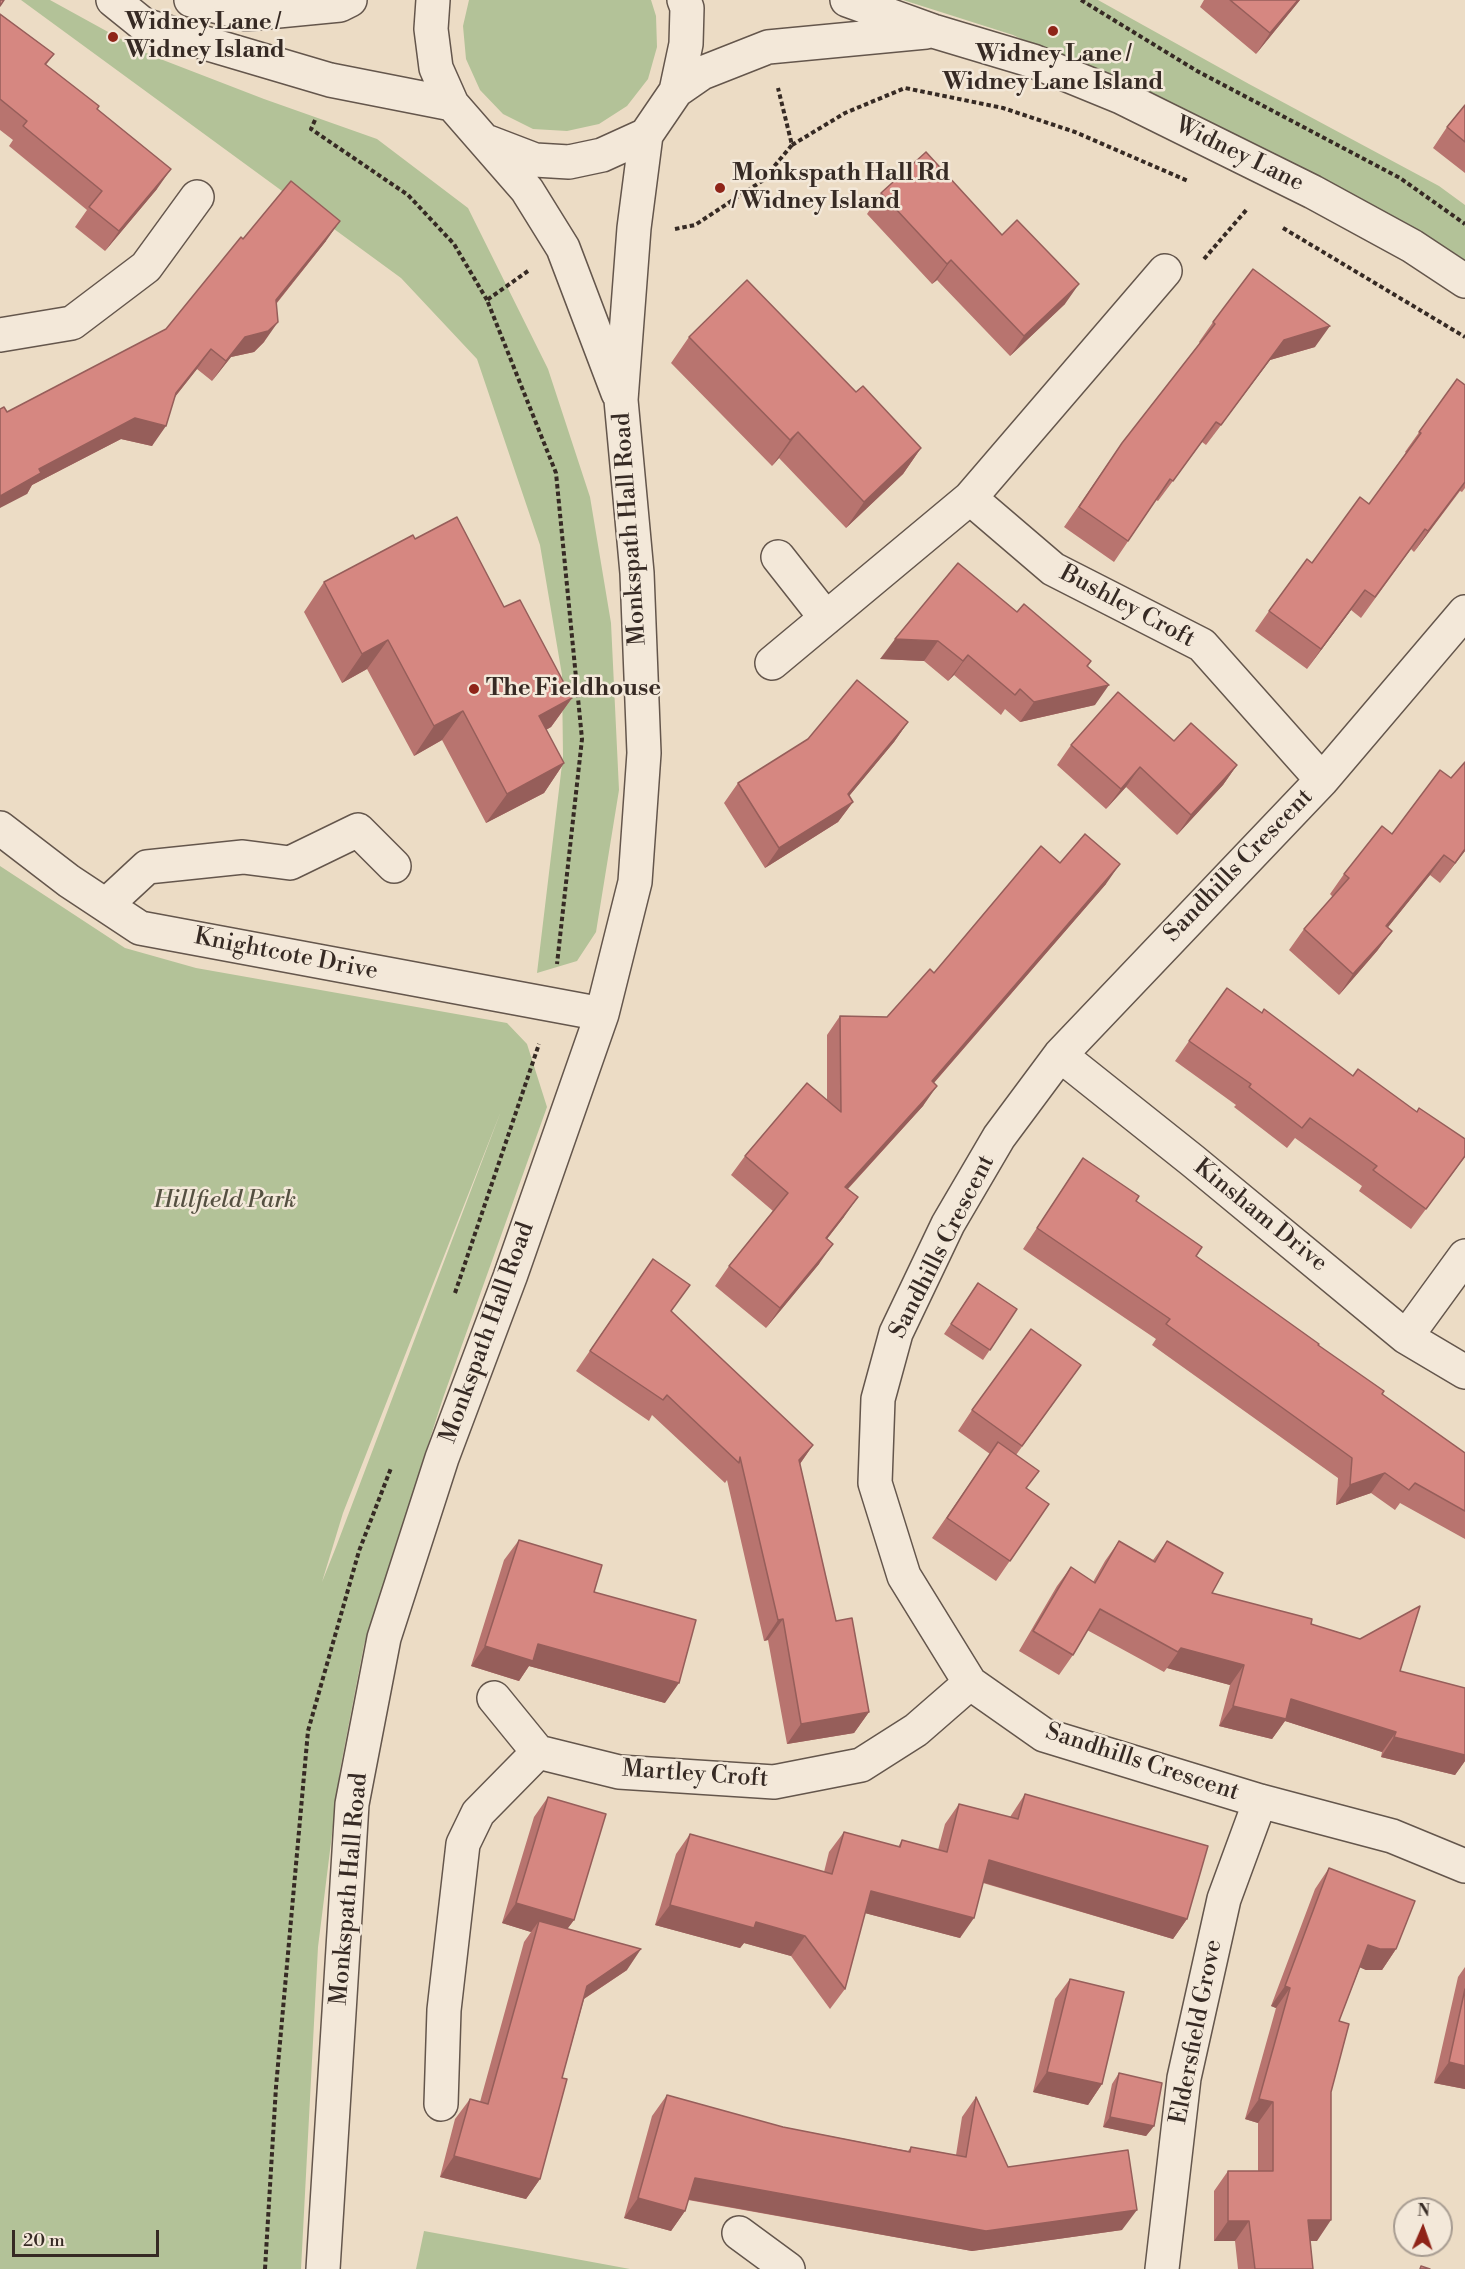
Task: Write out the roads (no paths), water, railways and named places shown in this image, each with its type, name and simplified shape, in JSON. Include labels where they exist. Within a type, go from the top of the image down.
[{"type":"street","points":[[113,0],[144,25],[330,80],[452,104]]},
{"type":"street","points":[[191,0],[248,14],[340,5],[351,0]]},
{"type":"street","name":"Monkspath Hall Road","points":[[433,0],[431,29],[436,68],[452,104],[527,190],[563,248],[621,400]]},
{"type":"street","points":[[486,142],[535,160],[569,162],[602,155],[646,135],[676,91],[686,44],[687,8],[684,0]]},
{"type":"street","name":"Widney Lane","points":[[847,0],[933,31],[1033,61],[1121,97],[1313,192],[1412,246],[1465,281]]},
{"type":"street","name":"Widney Lane","points":[[676,91],[702,74],[768,47],[933,31]]},
{"type":"street","name":"Monkspath Hall Road","points":[[323,2269],[352,1804],[384,1638],[442,1458],[510,1277],[602,1014],[635,882],[644,753],[637,573],[621,400],[634,228],[646,135]]},
{"type":"street","points":[[0,335],[72,323],[146,267],[197,197]]},
{"type":"street","points":[[772,663],[970,498],[1166,271]]},
{"type":"street","name":"Bushley Croft","points":[[970,498],[1053,568],[1202,645],[1322,780]]},
{"type":"street","points":[[778,557],[826,618]]},
{"type":"street","name":"Sandhills Crescent","points":[[1465,612],[1322,780],[1060,1055],[999,1137],[948,1224],[896,1333],[878,1399],[875,1483],[904,1576],[970,1683],[1044,1735],[1260,1801],[1392,1836],[1465,1866]]},
{"type":"street","name":"Knightcote Drive","points":[[0,828],[69,881],[140,928],[602,1014]]},
{"type":"street","points":[[106,905],[147,867],[243,857],[290,863],[358,830],[394,866]]},
{"type":"street","name":"Kinsham Drive","points":[[1060,1055],[1406,1336],[1465,1372]]},
{"type":"street","points":[[1406,1336],[1465,1256]]},
{"type":"street","name":"Martley Croft","points":[[538,1752],[620,1772],[774,1782],[861,1765],[916,1730],[970,1683]]},
{"type":"street","points":[[441,2104],[444,2010],[462,1844],[478,1813],[538,1752],[494,1698]]},
{"type":"street","name":"Eldersfield Grove","points":[[1162,2269],[1184,2078],[1224,1899],[1260,1801]]},
{"type":"street","points":[[739,2233],[788,2269]]},
{"type":"place","name":"Widney Lane / Widney Lane Island","points":[[1053,31]]},
{"type":"place","name":"Widney Lane / Widney Island","points":[[113,37]]},
{"type":"place","name":"Monkspath Hall Rd / Widney Island","points":[[720,188]]},
{"type":"place","name":"The Fieldhouse","points":[[474,689]]},
{"type":"park label","name":"Hillfield Park","points":[[225,1201]]}]
